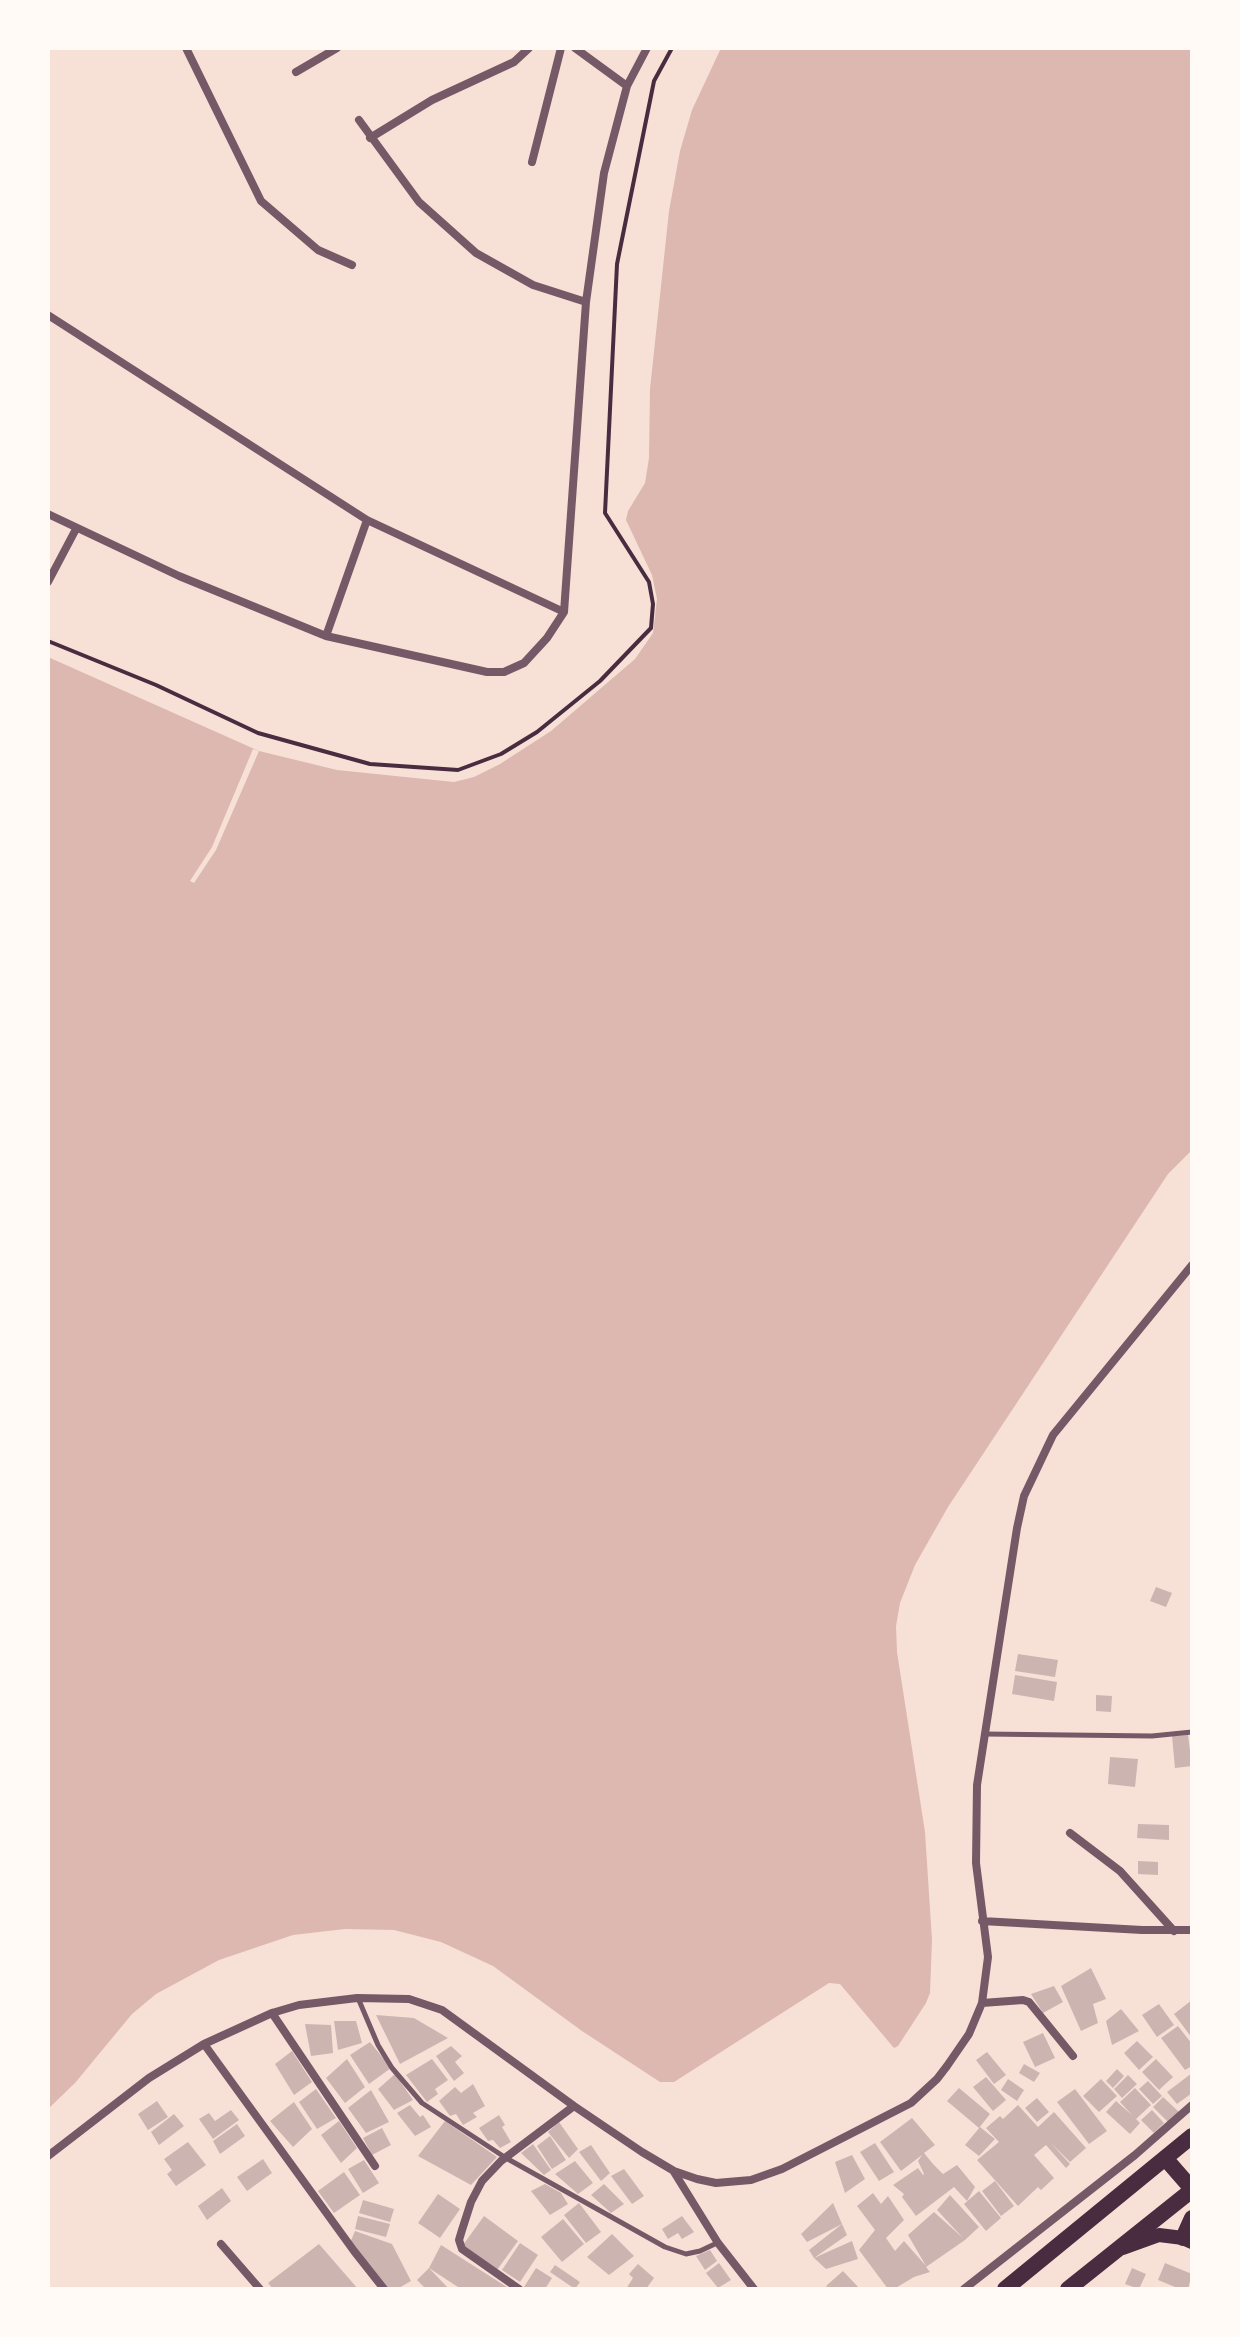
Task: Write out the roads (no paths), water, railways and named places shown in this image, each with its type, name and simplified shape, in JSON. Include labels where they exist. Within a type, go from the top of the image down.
[{"type":"main road","points":[[1005,2289],[1192,2136]]},
{"type":"main road","points":[[1068,2289],[1192,2189],[1165,2158]]},
{"type":"main road","points":[[1118,2249],[1159,2235],[1188,2240],[1192,2218]]},
{"type":"street","points":[[186,48],[261,201],[318,250],[352,265]]},
{"type":"street","points":[[296,72],[337,48]]},
{"type":"street","points":[[370,138],[432,100],[514,62],[529,48]]},
{"type":"street","points":[[532,162],[561,48]]},
{"type":"street","points":[[575,48],[627,86]]},
{"type":"street","points":[[48,514],[179,576],[326,636],[487,672],[504,672],[524,663],[547,638],[564,612],[586,302],[604,173],[627,86],[647,48]]},
{"type":"street","points":[[359,120],[419,202],[481,257],[533,285],[586,302]]},
{"type":"street","points":[[48,315],[367,520],[564,612]]},
{"type":"street","points":[[326,636],[367,520]]},
{"type":"street","points":[[48,582],[76,529]]},
{"type":"street","points":[[48,2156],[137,2087],[204,2044],[272,2013],[299,2005],[357,1998],[409,1999],[442,2010],[574,2106],[674,2171],[716,2183],[751,2180],[782,2169],[911,2103],[947,2066],[969,2034],[982,2003],[988,1957],[976,1863],[976,1813],[984,1734],[1024,1496],[1053,1435],[1192,1265]]},
{"type":"street","points":[[1070,1833],[1120,1871],[1174,1931]]},
{"type":"street","points":[[982,1921],[1192,1930]]},
{"type":"street","points":[[982,2003],[1029,2002],[1073,2056]]},
{"type":"street","points":[[272,2013],[375,2166]]},
{"type":"street","points":[[204,2044],[384,2289]]},
{"type":"street","points":[[964,2289],[1135,2155],[1192,2105]]},
{"type":"street","points":[[519,2289],[462,2249],[459,2240],[477,2189],[489,2173],[574,2106]]},
{"type":"street","points":[[674,2171],[718,2243],[754,2289]]},
{"type":"street","points":[[221,2244],[260,2289]]},
{"type":"lane","points":[[984,1734],[1152,1736],[1192,1732]]},
{"type":"lane","points":[[357,1998],[378,2045],[396,2074],[422,2103],[506,2158],[665,2247],[686,2254],[718,2243]]}]
